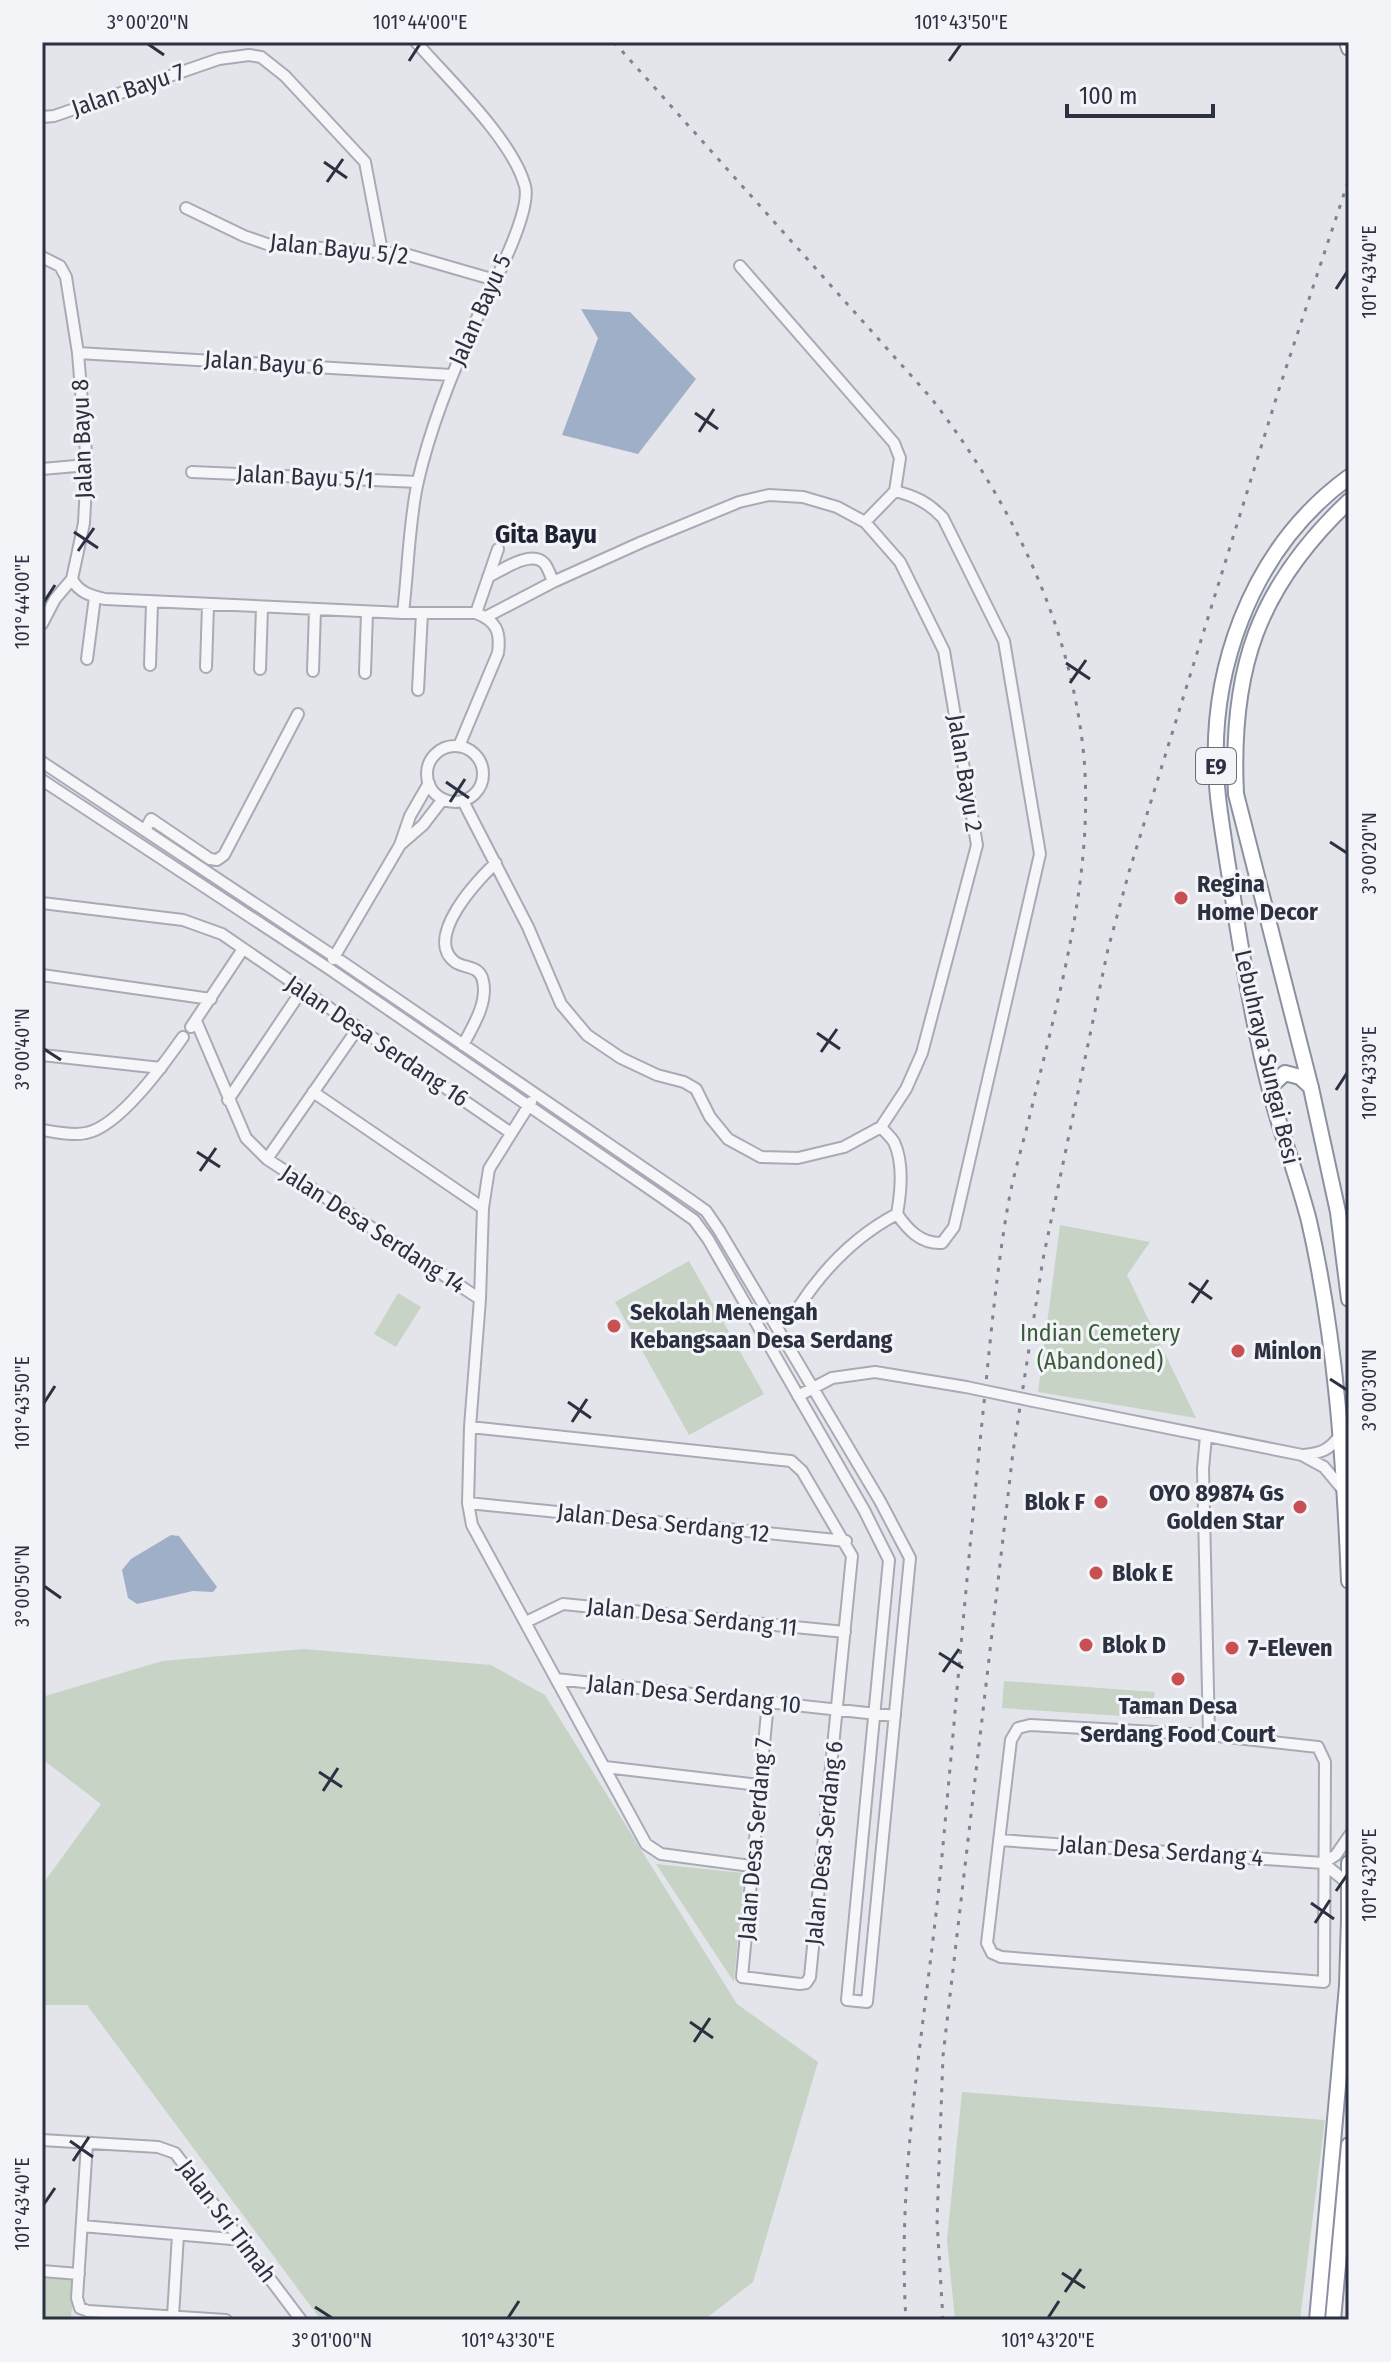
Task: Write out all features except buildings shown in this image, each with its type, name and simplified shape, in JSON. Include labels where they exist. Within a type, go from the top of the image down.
[{"type":"highway","points":[[1347,42],[1349,48]]},
{"type":"highway","name":"Lebuhraya Sungai Besi","points":[[1349,477],[1335,487],[1289,535],[1258,580],[1241,615],[1227,657],[1217,719],[1218,796],[1241,952],[1270,1092],[1308,1220],[1324,1305],[1341,1433],[1349,1581]]},
{"type":"highway","name":"Lebuhraya Sungai Besi","points":[[1349,501],[1304,548],[1265,609],[1251,645],[1236,718],[1236,794],[1311,1088],[1338,1212],[1349,1299]]},
{"type":"highway","points":[[1270,1092],[1273,1084],[1285,1073],[1300,1077],[1311,1088]]},
{"type":"highway","points":[[1317,2320],[1347,1986],[1349,1863]]},
{"type":"highway","points":[[1333,2320],[1349,2145]]},
{"type":"street","name":"Jalan Bayu 5","points":[[403,613],[418,482],[451,375],[520,227],[525,186],[514,161],[496,134],[416,42]]},
{"type":"street","name":"Jalan Bayu 7","points":[[42,117],[54,116],[219,59],[249,55],[261,57],[285,76],[365,162],[382,251]]},
{"type":"street","name":"Jalan Bayu 5/2","points":[[186,208],[267,244],[382,251],[418,257],[495,280]]},
{"type":"street","name":"Jalan Bayu 8","points":[[42,257],[60,266],[66,277],[78,353],[87,465],[84,523],[72,579],[55,599],[42,624]]},
{"type":"street","points":[[72,579],[76,586],[95,597],[152,603],[481,615],[739,502],[769,495],[803,497],[837,507],[865,522],[895,491],[900,458],[894,443],[740,266]]},
{"type":"street","name":"Jalan Bayu 6","points":[[78,353],[451,375]]},
{"type":"street","points":[[42,469],[87,465]]},
{"type":"street","name":"Jalan Bayu 5/1","points":[[192,472],[418,482]]},
{"type":"street","points":[[463,801],[528,927],[561,1004],[587,1035],[621,1058],[696,1089],[710,1117],[728,1139],[761,1157],[798,1158],[844,1147],[881,1127],[893,1142],[899,1165],[901,1194],[897,1214],[921,1239],[942,1243],[954,1227],[1040,854],[1004,641],[943,518],[930,505],[913,495],[895,491]]},
{"type":"street","name":"Jalan Bayu 2","points":[[865,522],[900,562],[944,651],[977,845],[922,1053],[906,1089],[881,1127]]},
{"type":"street","points":[[481,615],[488,577],[498,549]]},
{"type":"street","points":[[488,577],[526,559],[537,559],[544,563],[553,582]]},
{"type":"street","points":[[87,659],[95,597]]},
{"type":"street","points":[[150,665],[152,603]]},
{"type":"street","points":[[206,667],[208,605]]},
{"type":"street","points":[[260,669],[262,607]]},
{"type":"street","points":[[313,671],[315,610]]},
{"type":"street","points":[[365,673],[367,612]]},
{"type":"street","points":[[418,690],[422,613]]},
{"type":"street","points":[[459,746],[498,653],[501,636],[495,625],[481,615]]},
{"type":"street","points":[[145,830],[151,819],[210,859],[217,860],[224,855],[298,714]]},
{"type":"street","points":[[328,968],[400,845],[410,816],[429,783],[428,767],[437,753],[451,746],[459,746],[473,752],[478,758],[483,773],[479,790],[463,801],[443,799],[429,783]]},
{"type":"street","points":[[42,762],[335,957],[706,1211],[813,1387],[910,1558],[867,2002],[847,2000],[889,1560],[864,1510],[708,1239],[694,1220],[328,968],[42,780]]},
{"type":"street","points":[[400,845],[423,825],[443,799]]},
{"type":"street","points":[[463,1045],[479,1013],[483,980],[472,967],[465,967],[450,957],[446,948],[447,933],[462,900],[496,863]]},
{"type":"street","name":"Jalan Desa Serdang 16","points":[[42,903],[183,920],[222,934],[511,1133]]},
{"type":"street","points":[[42,975],[211,999],[243,949]]},
{"type":"street","points":[[228,1100],[302,990]]},
{"type":"street","name":"Jalan Desa Serdang 14","points":[[211,999],[193,1024],[246,1138],[267,1159],[480,1299]]},
{"type":"street","points":[[267,1159],[358,1028]]},
{"type":"street","points":[[42,1130],[74,1134],[96,1130],[145,1089],[183,1037]]},
{"type":"street","points":[[42,1055],[161,1068]]},
{"type":"street","points":[[313,1092],[483,1208]]},
{"type":"street","points":[[536,1094],[489,1169],[483,1208],[470,1427],[474,1504],[472,1525],[646,1844],[653,1851],[751,1866]]},
{"type":"street","points":[[798,1308],[821,1275],[840,1255],[871,1228],[897,1214]]},
{"type":"street","points":[[798,1396],[832,1378],[875,1372],[966,1387],[1302,1455],[1324,1467],[1345,1492]]},
{"type":"street","points":[[470,1427],[791,1461],[802,1471],[846,1541]]},
{"type":"street","points":[[1302,1455],[1332,1447],[1341,1433]]},
{"type":"street","points":[[1206,1436],[1203,1469],[1209,1735]]},
{"type":"street","name":"Jalan Desa Serdang 12","points":[[474,1504],[846,1541]]},
{"type":"street","name":"Jalan Desa Serdang 6","points":[[742,1977],[800,1984],[806,1983],[810,1977],[834,1709],[852,1556],[846,1541]]},
{"type":"street","name":"Jalan Desa Serdang 11","points":[[526,1622],[563,1604],[845,1632]]},
{"type":"street","name":"Jalan Desa Serdang 10","points":[[556,1679],[895,1716]]},
{"type":"street","name":"Jalan Desa Serdang 7","points":[[742,1977],[768,1702]]},
{"type":"street","points":[[1030,1725],[1209,1735],[1318,1747],[1325,1762],[1324,1982],[1001,1957],[992,1953],[987,1943],[1011,1740],[1018,1728],[1030,1725]]},
{"type":"street","points":[[605,1767],[759,1785]]},
{"type":"street","points":[[1323,1863],[1336,1855],[1349,1836]]},
{"type":"street","name":"Jalan Desa Serdang 4","points":[[999,1840],[1323,1863]]},
{"type":"street","points":[[1323,1863],[1349,1884]]},
{"type":"street","name":"Jalan Sri Timah","points":[[42,2140],[168,2149],[175,2153],[301,2320]]},
{"type":"street","points":[[87,2143],[77,2298],[80,2308],[226,2320]]},
{"type":"street","points":[[82,2226],[243,2240]]},
{"type":"street","points":[[173,2316],[178,2235]]},
{"type":"street","points":[[42,2271],[79,2274]]},
{"type":"green space","name":"Indian Cemetery (Abandoned)","points":[[1060,1225],[1150,1242],[1127,1275],[1196,1418],[1038,1392]]},
{"type":"green space","points":[[689,1261],[764,1394],[689,1435],[615,1302]]},
{"type":"green space","points":[[398,1293],[421,1307],[396,1347],[374,1334]]},
{"type":"green space","points":[[304,1649],[491,1665],[545,1695],[737,2004],[818,2062],[753,2282],[704,2320],[321,2320],[87,2005],[42,2005],[42,1885],[101,1804],[42,1759],[42,1697],[162,1661]]},
{"type":"green space","points":[[1004,1681],[1155,1692],[1151,1718],[1002,1708]]},
{"type":"green space","points":[[656,1864],[744,1873],[734,1982]]},
{"type":"green space","points":[[962,2092],[1325,2120],[1300,2320],[955,2320],[947,2240]]},
{"type":"green space","points":[[42,2275],[74,2277],[71,2320],[42,2320]]},
{"type":"water","points":[[581,309],[630,312],[696,379],[638,454],[562,435],[598,338]]},
{"type":"water","points":[[171,1535],[179,1536],[217,1587],[213,1592],[193,1591],[137,1604],[128,1598],[122,1570],[131,1559]]},
{"type":"railway","points":[[614,42],[931,398],[987,479],[1033,567],[1051,613],[1077,709],[1084,758],[1084,849],[1071,940],[1010,1194],[996,1290],[942,1856],[909,2146],[905,2204],[906,2320]]},
{"type":"railway","points":[[943,2320],[937,2221],[943,2056],[1013,1452],[1043,1259],[1108,949],[1129,872],[1280,386],[1349,179]]},
{"type":"place","name":"Regina Home Decor","points":[[1181,898]]},
{"type":"place","name":"Sekolah Menengah Kebangsaan Desa Serdang","points":[[614,1326]]},
{"type":"place","name":"Minlon","points":[[1238,1351]]},
{"type":"place","name":"Blok F","points":[[1101,1502]]},
{"type":"place","name":"OYO 89874 Gs Golden Star","points":[[1300,1507]]},
{"type":"place","name":"Blok E","points":[[1096,1573]]},
{"type":"place","name":"Blok D","points":[[1086,1645]]},
{"type":"place","name":"7-Eleven","points":[[1232,1648]]},
{"type":"place","name":"Taman Desa Serdang Food Court","points":[[1178,1679]]},
{"type":"district","name":"Gita Bayu","points":[[546,534]]}]
